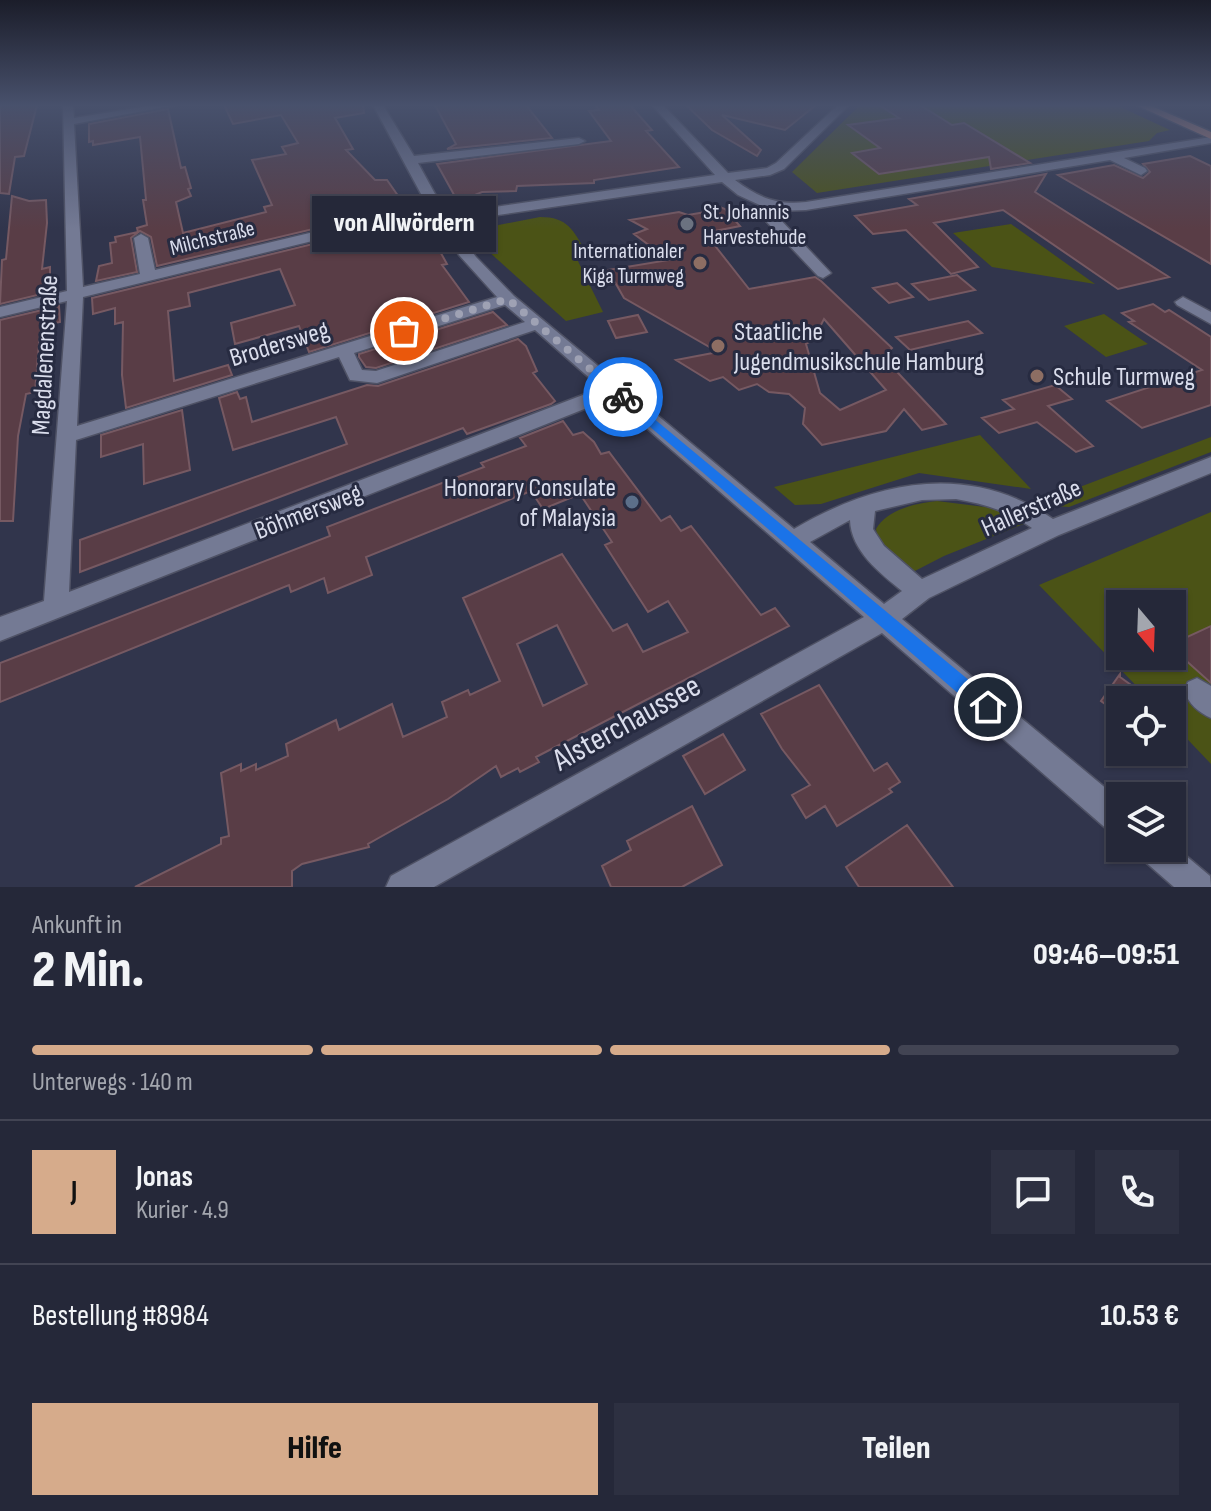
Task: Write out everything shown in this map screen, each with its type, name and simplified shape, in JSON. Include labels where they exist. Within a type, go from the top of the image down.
[{"type":"street","name":"Magdalenenstraße","points":[[56,607],[75,294],[70,146]]},
{"type":"street","points":[[402,146],[438,213],[480,271],[508,299],[1106,808]]},
{"type":"street","points":[[410,160],[531,146]]},
{"type":"street","points":[[696,146],[726,178],[761,202],[774,206],[806,206],[1168,146]]},
{"type":"street","points":[[780,166],[801,146]]},
{"type":"street","points":[[1113,157],[1141,171]]},
{"type":"street","points":[[780,166],[798,169]]},
{"type":"street","name":"Milchstraße","points":[[0,312],[148,275],[438,213],[726,178],[770,171],[780,166]]},
{"type":"street","points":[[774,206],[769,216],[823,273]]},
{"type":"street","points":[[141,238],[148,275]]},
{"type":"street","name":"Brodersweg","points":[[66,436],[508,299]]},
{"type":"street","points":[[1183,302],[1211,319]]},
{"type":"street","points":[[344,350],[356,376],[377,377],[537,324]]},
{"type":"street","name":"Böhmersweg","points":[[0,629],[615,390]]},
{"type":"street","name":"Hallerstraße","points":[[884,619],[920,591],[1051,529],[1211,465]]},
{"type":"street","points":[[792,541],[827,518],[916,491],[958,491],[1017,505],[1033,513],[1051,529]]},
{"type":"street","points":[[867,505],[860,518],[863,536],[879,556],[920,591]]},
{"type":"street","name":"Alsterchaussee","points":[[402,887],[884,619]]},
{"type":"street","points":[[1170,862],[1199,887]]},
{"type":"green space","points":[[818,146],[1115,146],[817,193],[792,172]]},
{"type":"green space","points":[[540,217],[563,222],[577,237],[586,252],[575,255],[603,312],[566,321],[488,251],[479,237],[483,228]]},
{"type":"green space","points":[[1011,224],[1095,284],[992,267],[953,233]]},
{"type":"green space","points":[[1104,314],[1148,344],[1106,357],[1064,326]]},
{"type":"green space","points":[[980,435],[1031,489],[919,473],[821,504],[795,505],[774,487]]},
{"type":"green space","points":[[1211,437],[1211,452],[1069,507],[1043,501]]},
{"type":"green space","points":[[937,501],[1001,509],[1026,523],[944,556],[911,573],[885,548],[876,529],[894,512]]},
{"type":"green space","points":[[1211,512],[1211,764],[1186,738],[1186,686],[1136,686],[1121,670],[1186,670],[1186,590],[1106,590],[1106,654],[1039,585]]},
{"type":"building","points":[[0,146],[26,146],[24,156],[15,157],[9,194],[0,193]]},
{"type":"building","points":[[141,146],[176,146],[181,168],[185,167],[191,188],[188,189],[191,196],[176,202],[183,233],[266,212],[264,207],[272,205],[252,160],[286,154],[282,147],[351,146],[353,149],[346,150],[375,180],[387,180],[406,207],[157,266],[151,237],[140,231],[131,238],[137,272],[96,281],[99,266],[112,263],[110,243],[116,242],[115,237],[138,232],[137,228],[147,225]]},
{"type":"building","points":[[570,146],[660,146],[679,167],[594,180],[594,183],[517,186],[516,191],[482,192],[458,202],[437,164]]},
{"type":"building","points":[[740,146],[757,146],[761,150],[757,156]]},
{"type":"building","points":[[878,146],[1003,146],[1030,163],[991,169],[989,157],[879,174],[852,153],[880,148]]},
{"type":"building","points":[[1190,156],[1211,166],[1211,264],[1058,175],[1114,165],[1143,178],[1150,172],[1143,164]]},
{"type":"building","points":[[1046,174],[1035,192],[1169,277],[1118,289],[1003,210],[934,223],[978,267],[951,274],[906,230],[873,234],[855,216],[917,205],[909,199]]},
{"type":"building","points":[[12,196],[29,201],[46,200],[42,269],[50,267],[50,292],[0,304],[2,260],[6,259]]},
{"type":"building","points":[[715,205],[725,209],[740,226],[705,233],[749,289],[815,277],[821,281],[892,348],[883,357],[946,424],[922,430],[904,409],[886,431],[822,445],[803,424],[805,408],[789,394],[769,392],[757,384],[739,390],[723,377],[710,381],[676,360],[718,352],[624,298],[608,270],[669,260],[634,234],[647,229],[630,220],[679,212],[688,215],[711,211]],"holes":[[[824,319],[886,390],[840,410],[820,393],[806,344],[813,340]]]},
{"type":"building","points":[[415,219],[437,246],[447,264],[442,265],[469,302],[309,352],[299,326],[235,344],[231,323],[295,305],[280,269],[188,293],[190,306],[168,311],[174,381],[228,365],[232,375],[126,408],[122,375],[123,322],[115,324],[115,308],[93,314],[92,298]]},
{"type":"building","points":[[957,275],[975,290],[929,300],[912,284]]},
{"type":"building","points":[[897,283],[913,297],[889,303],[873,288]]},
{"type":"building","points":[[1153,304],[1165,312],[1169,310],[1211,337],[1211,405],[1142,428],[1107,401],[1202,370],[1129,322],[1134,321],[1122,313]]},
{"type":"building","points":[[59,306],[60,322],[50,324],[51,330],[40,332],[35,392],[26,394],[18,436],[13,521],[0,521],[0,320]]},
{"type":"building","points":[[493,312],[507,325],[376,368],[366,367],[359,357],[359,354]]},
{"type":"building","points":[[638,315],[647,332],[616,338],[608,321]]},
{"type":"building","points":[[968,321],[982,333],[910,350],[896,337]]},
{"type":"building","points":[[518,339],[526,346],[537,371],[533,373],[555,401],[551,404],[467,434],[463,428],[80,572],[80,540],[347,444],[336,417],[233,450],[219,398],[237,392],[240,399],[246,397],[252,422],[367,385],[378,386]]},
{"type":"building","points":[[1055,385],[1072,399],[1048,406],[1093,446],[1076,452],[1037,422],[999,433],[982,418],[1014,409],[1003,400]]},
{"type":"building","points":[[182,410],[190,470],[144,484],[143,444],[101,457],[101,435]]},
{"type":"building","points":[[563,421],[573,435],[583,432],[601,454],[609,452],[661,521],[670,516],[681,531],[691,526],[761,615],[775,608],[789,626],[536,757],[539,762],[520,772],[518,768],[501,777],[496,766],[448,799],[368,844],[369,847],[302,864],[292,871],[292,887],[135,887],[221,844],[221,838],[229,836],[221,773],[241,764],[241,771],[256,764],[256,770],[288,756],[286,744],[336,720],[339,730],[392,704],[403,737],[447,717],[442,702],[468,690],[470,695],[500,681],[463,598],[562,554],[613,631],[627,624],[643,652],[688,632],[668,601],[648,612],[605,545],[612,542],[580,494],[543,509],[531,491],[366,557],[372,575],[328,593],[324,578],[291,592],[289,585],[0,702],[0,663],[330,536],[327,527],[484,467],[481,463],[526,446],[520,438]],"holes":[[[557,625],[587,684],[543,706],[517,644]]]},
{"type":"building","points":[[1211,626],[1211,683],[1186,661],[1186,638]]},
{"type":"building","points":[[1120,674],[1133,686],[1112,686]]},
{"type":"building","points":[[819,685],[874,771],[887,763],[900,782],[889,789],[892,792],[837,826],[825,806],[806,818],[792,795],[810,785],[782,749],[761,714]]},
{"type":"building","points":[[723,734],[745,770],[705,794],[683,756]]},
{"type":"building","points":[[692,806],[722,865],[682,887],[611,887],[602,866],[631,850],[627,841]]},
{"type":"building","points":[[907,825],[953,887],[859,887],[846,867]]},
{"type":"way so far","points":[[404,331],[508,299],[623,397]]},
{"type":"place","name":"St. Johannis Harvestehude","points":[[687,224]]},
{"type":"place","name":"Internationaler Kiga Turmweg","points":[[700,263]]},
{"type":"place","name":"von Allwördern","points":[[404,331]]},
{"type":"place","name":"Staatliche Jugendmusikschule Hamburg","points":[[718,346]]},
{"type":"place","name":"Schule Turmweg","points":[[1037,376]]},
{"type":"place","name":"Honorary Consulate of Malaysia","points":[[632,502]]},
{"type":"route","points":[[623,397],[988,707]]}]
